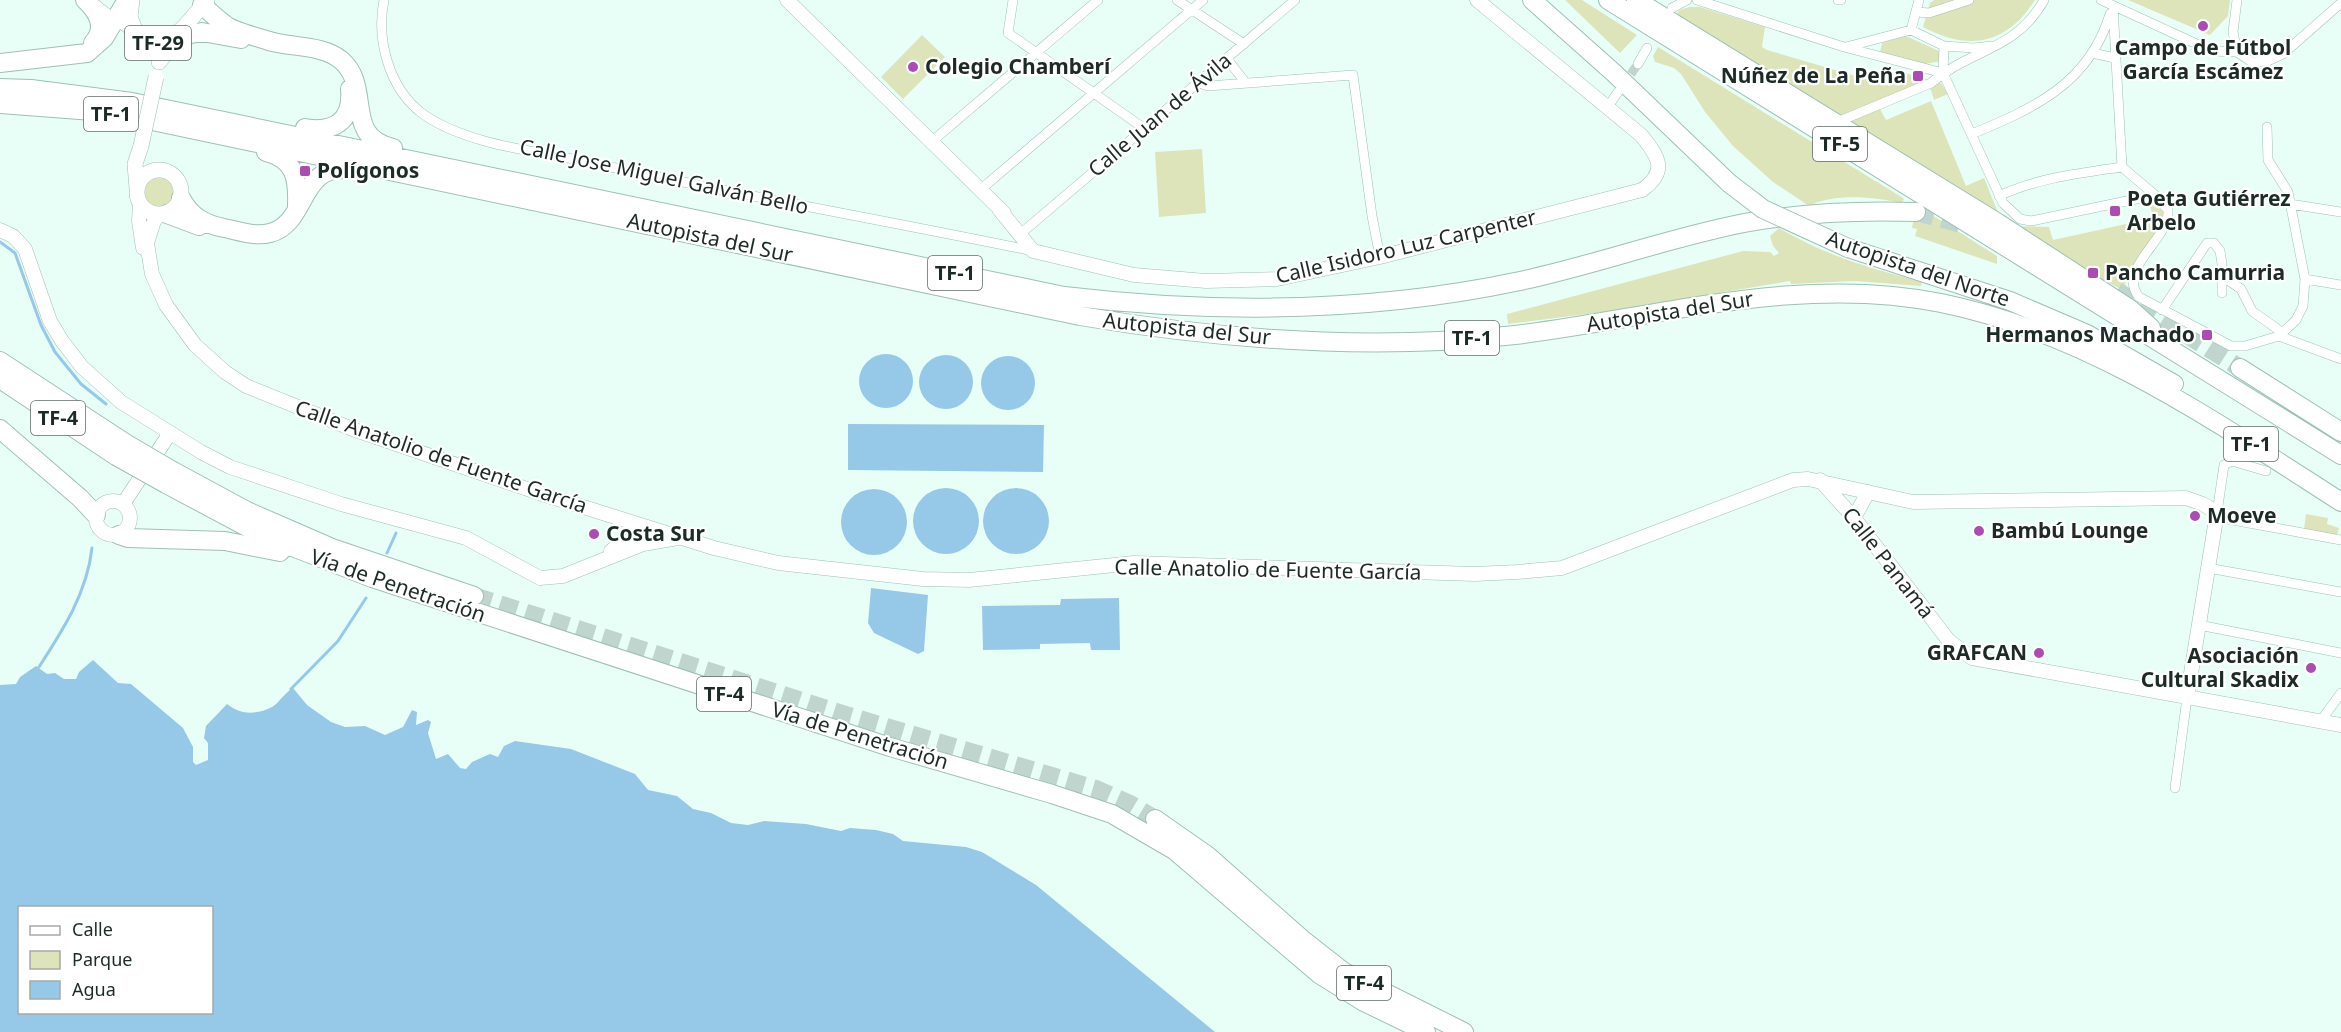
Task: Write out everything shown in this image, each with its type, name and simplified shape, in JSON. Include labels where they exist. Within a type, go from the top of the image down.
[{"type":"highway","points":[[58,56],[87,48],[99,36],[99,20],[87,0]]},
{"type":"highway","points":[[0,63],[72,56],[91,51],[104,39],[128,0]]},
{"type":"highway","name":"Autopista del Norte","points":[[1532,0],[1614,73],[1729,183],[1763,209],[1848,248],[2010,300],[2065,325],[2123,353],[2247,427],[2341,488]]},
{"type":"highway","name":"Autopista del Norte","points":[[1608,0],[2341,455]]},
{"type":"highway","points":[[1636,0],[1998,223],[2130,309],[2183,357]]},
{"type":"highway","points":[[206,1],[226,26],[266,40],[328,53],[342,60],[357,85],[361,118],[366,133],[384,146],[407,150],[417,161]]},
{"type":"highway","points":[[180,32],[202,32],[255,42],[266,40]]},
{"type":"highway","points":[[279,131],[289,126],[323,130],[338,124],[349,106],[351,75]]},
{"type":"highway","name":"Autopista del Sur","points":[[0,88],[72,93],[132,102],[1064,296],[1176,306],[1262,310],[1355,306],[1466,292],[1522,281],[1744,223],[1828,213],[1916,212]]},
{"type":"highway","name":"Autopista del Sur","points":[[0,104],[93,111],[221,135],[1080,316],[1169,331],[1255,339],[1433,341],[1586,325],[1773,296],[1862,292],[1939,302],[1995,316],[2075,346],[2159,388],[2341,502]]},
{"type":"highway","points":[[221,135],[231,145],[273,154],[285,160],[298,180],[297,206]]},
{"type":"highway","points":[[163,214],[199,226],[213,226],[255,235],[271,233],[284,225],[315,179],[332,170],[348,170],[388,178],[399,173]]},
{"type":"highway","points":[[181,198],[193,215],[213,226]]},
{"type":"highway","points":[[2065,325],[2085,342],[2132,368],[2159,388]]},
{"type":"highway","points":[[0,348],[65,396],[78,413]]},
{"type":"highway","name":"Vía de Penetración","points":[[0,361],[78,413],[122,450]]},
{"type":"highway","name":"TF-1","points":[[2240,368],[2341,432]]},
{"type":"highway","name":"Vía de Penetración","points":[[0,379],[170,478],[262,535],[348,570],[879,744],[1090,806],[1133,825],[1174,849],[1270,921],[1344,972],[1464,1032]]},
{"type":"highway","points":[[0,429],[73,491],[96,515]]},
{"type":"highway","name":"Vía de Penetración","points":[[170,478],[324,545],[474,596]]},
{"type":"highway","points":[[119,535],[128,538],[245,543],[348,570]]},
{"type":"highway","name":"Vía de Penetración","points":[[1155,819],[1208,856],[1327,979],[1364,1002],[1426,1032]]},
{"type":"main road","name":"TF-29","points":[[132,0],[130,17],[138,37],[156,43],[180,32],[206,1]]},
{"type":"main road","points":[[141,146],[147,163],[157,170],[171,173],[180,184],[181,198],[173,210],[163,214],[145,210],[139,196],[135,164],[157,69],[180,32]]},
{"type":"main road","points":[[138,37],[157,69]]},
{"type":"main road","points":[[139,196],[144,176],[157,170]]},
{"type":"street","points":[[87,0],[101,5],[138,37]]},
{"type":"street","name":"Calle Jose Miguel Galván Bello","points":[[384,0],[380,19],[382,42],[389,66],[398,84],[410,103],[424,115],[463,134],[659,178],[1039,252]]},
{"type":"street","points":[[787,0],[1019,228],[1039,252]]},
{"type":"street","points":[[1013,0],[1008,33],[1145,129]]},
{"type":"street","points":[[930,143],[1098,0]]},
{"type":"street","points":[[1177,0],[1244,44]]},
{"type":"street","points":[[980,190],[1203,0]]},
{"type":"street","name":"Calle Juan de Ávila","points":[[1002,245],[1019,228],[1145,129],[1294,0]]},
{"type":"street","points":[[1477,0],[1607,108],[1618,92]]},
{"type":"street","points":[[1672,8],[1687,0]]},
{"type":"street","points":[[1697,0],[1844,48],[1943,72]]},
{"type":"street","points":[[1732,11],[1735,0]]},
{"type":"street","points":[[1911,30],[1919,0]]},
{"type":"street","points":[[1917,12],[1929,13],[1969,0]]},
{"type":"street","points":[[1842,120],[1931,83],[1943,72],[1998,45],[2024,29],[2044,0]]},
{"type":"street","points":[[2101,0],[2212,51],[2237,52],[2252,62],[2268,61],[2276,57],[2341,3]]},
{"type":"street","points":[[2237,0],[2234,32],[2237,52]]},
{"type":"street","points":[[1972,134],[2027,111],[2055,93],[2073,77],[2092,53],[2106,28],[2113,6]]},
{"type":"street","points":[[2113,6],[2122,167],[2155,195],[2168,210],[2167,221],[2133,275],[2133,290],[2139,297],[2231,346],[2246,346],[2281,335],[2296,320],[2303,306],[2305,279],[2288,192],[2268,160],[2267,127]]},
{"type":"street","points":[[1844,48],[1911,30],[1944,46],[1973,48],[1998,45]]},
{"type":"street","points":[[1876,56],[1878,39]]},
{"type":"street","points":[[1944,46],[1943,72],[1999,196],[2009,211],[2020,219],[2031,221],[2155,195]]},
{"type":"street","points":[[1638,64],[1647,48]]},
{"type":"street","points":[[2092,53],[2115,58]]},
{"type":"street","points":[[1227,59],[1246,83]]},
{"type":"street","points":[[1199,83],[1208,86],[1353,75],[1372,216],[1380,257]]},
{"type":"street","name":"Calle Isidoro Luz Carpenter","points":[[1039,252],[1134,275],[1206,281],[1277,279],[1380,257],[1642,190],[1655,181],[1659,169],[1654,152],[1641,135],[1607,108]]},
{"type":"street","points":[[1999,196],[2019,186],[2083,172],[2122,167]]},
{"type":"street","name":"Calle Anatolio de Fuente García","points":[[139,196],[141,237],[157,288],[183,331],[225,372],[246,386],[354,430],[643,526],[772,562],[923,579],[969,580],[1134,563],[1496,573],[1562,568],[1793,480],[1820,480],[1914,502],[2186,498],[2203,504],[2216,515]]},
{"type":"street","points":[[2290,204],[2341,212]]},
{"type":"street","name":"Calle Anatolio de Fuente García","points":[[148,260],[149,232],[163,214]]},
{"type":"street","points":[[0,230],[13,236],[25,249],[44,309],[72,355],[109,393],[216,460],[245,472],[359,509],[466,538],[534,576],[555,578],[597,561],[642,539],[643,526]]},
{"type":"street","points":[[2162,310],[2207,243],[2214,243],[2220,250],[2222,293]]},
{"type":"street","points":[[2222,276],[2241,289],[2252,311],[2281,335],[2341,359]]},
{"type":"street","points":[[2305,279],[2341,285]]},
{"type":"street","points":[[123,504],[170,433]]},
{"type":"street","points":[[2175,788],[2224,465],[2232,461],[2266,471]]},
{"type":"street","name":"Calle Panamá","points":[[1820,480],[1854,518],[1949,641],[1972,658],[2341,725]]},
{"type":"street","points":[[1854,518],[1868,492]]},
{"type":"street","points":[[106,502],[123,504],[130,513],[130,524],[119,535],[107,535],[102,532],[98,527],[96,515],[106,502]]},
{"type":"street","points":[[2216,515],[2341,540]]},
{"type":"street","points":[[613,516],[618,522],[625,547]]},
{"type":"street","points":[[625,547],[681,538]]},
{"type":"street","points":[[2208,568],[2341,592]]},
{"type":"street","points":[[2199,625],[2341,652]]},
{"type":"street","points":[[2320,722],[2341,693]]},
{"type":"green space","points":[[1565,0],[1582,0],[1637,35],[1620,53]]},
{"type":"green space","points":[[1934,0],[2035,0],[2012,26],[1986,39],[1971,41],[1956,40],[1923,27],[1930,3]]},
{"type":"green space","name":"Campo de Fútbol García Escámez","points":[[2128,0],[2230,0],[2228,16],[2210,35]]},
{"type":"green space","points":[[1700,7],[1765,27],[1762,47],[1767,50],[1890,86],[1894,70],[1941,83],[1948,94],[1934,100],[1930,87],[1880,109],[1886,120],[1931,101],[1966,186],[1984,178],[1999,215],[1675,15],[1680,10]]},
{"type":"green space","name":"Colegio Chamberí","points":[[922,35],[945,57],[903,99],[881,77]]},
{"type":"green space","points":[[1906,36],[1939,51],[1941,61],[1925,64],[1880,52],[1882,43]]},
{"type":"green space","points":[[1658,47],[1904,200],[1901,203],[1879,199],[1842,198],[1809,206],[1773,182],[1733,146],[1705,112],[1681,74],[1674,68],[1655,62],[1653,56]]},
{"type":"green space","points":[[1202,149],[1206,213],[1159,217],[1155,152]]},
{"type":"green space","points":[[159,178],[169,182],[173,192],[169,202],[159,206],[149,202],[145,192],[149,182]]},
{"type":"green space","points":[[2157,204],[2164,213],[2163,221],[2135,265],[2127,269],[2126,292],[2059,256],[2011,226],[2049,227],[2053,240],[2153,218],[2150,205]]},
{"type":"green space","points":[[1916,205],[1997,256],[1997,264],[1915,236],[1917,229],[1912,228]]},
{"type":"green space","points":[[1779,228],[1814,246],[1849,260],[1922,282],[1921,286],[1855,281],[1791,284],[1790,281],[1611,311],[1508,324],[1507,314],[1743,251],[1770,252],[1774,256],[1779,253],[1773,246],[1770,236]]},
{"type":"green space","points":[[2306,514],[2328,518],[2327,524],[2339,528],[2337,535],[2304,529]]},
{"type":"water","points":[[881,354],[891,354],[901,358],[909,366],[913,381],[909,396],[901,404],[891,408],[881,408],[871,404],[863,396],[859,386],[859,376],[863,366],[871,358]]},
{"type":"water","points":[[941,355],[951,355],[961,359],[969,367],[973,382],[969,397],[961,405],[951,409],[941,409],[931,405],[923,397],[919,387],[919,377],[923,367],[931,359]]},
{"type":"water","points":[[1003,356],[1013,356],[1023,360],[1031,368],[1035,383],[1031,398],[1023,406],[1013,410],[1003,410],[993,406],[985,398],[981,388],[981,378],[985,368],[993,360]]},
{"type":"water","points":[[848,424],[1044,425],[1043,472],[848,470]]},
{"type":"water","points":[[939,488],[953,488],[965,493],[974,502],[979,521],[977,534],[970,545],[953,554],[939,554],[927,549],[918,540],[913,528],[913,514],[918,502],[927,493]]},
{"type":"water","points":[[1009,488],[1023,488],[1035,493],[1044,502],[1049,521],[1047,534],[1040,545],[1023,554],[1009,554],[997,549],[988,540],[983,528],[983,514],[988,502],[997,493]]},
{"type":"water","points":[[867,489],[881,489],[893,494],[902,503],[907,522],[905,535],[898,546],[881,555],[867,555],[855,550],[846,541],[841,529],[841,515],[846,503],[855,494]]},
{"type":"water","points":[[871,588],[928,595],[924,651],[918,654],[874,633],[868,623]]},
{"type":"water","points":[[1119,598],[1120,650],[1091,650],[1090,643],[1040,644],[1040,649],[983,650],[982,606],[1060,605],[1061,599]]},
{"type":"water","points":[[93,660],[118,683],[131,684],[183,728],[193,747],[193,762],[196,765],[208,760],[208,743],[204,738],[206,726],[227,704],[243,712],[260,711],[272,707],[293,688],[307,705],[331,722],[345,727],[365,726],[385,735],[403,727],[412,710],[417,712],[416,725],[428,720],[431,722],[428,733],[436,759],[448,754],[460,768],[466,769],[472,762],[490,754],[498,757],[504,746],[515,741],[571,749],[635,774],[648,790],[677,796],[693,809],[711,813],[731,823],[748,825],[764,821],[806,824],[841,831],[850,828],[876,830],[893,834],[903,841],[966,847],[982,852],[1036,885],[1215,1032],[0,1032],[0,685],[16,684],[20,677],[36,666],[47,674],[55,673],[64,679],[76,679],[79,672]]},
{"type":"waterway","points":[[0,242],[15,253],[41,325],[55,352],[81,384],[106,404]]},
{"type":"waterway","points":[[387,553],[396,533]]},
{"type":"waterway","points":[[39,667],[73,611],[85,580],[92,548]]},
{"type":"waterway","points":[[291,689],[338,641],[366,598]]},
{"type":"tunnel","points":[[1623,85],[1638,64]]},
{"type":"tunnel","points":[[1916,212],[1969,226]]},
{"type":"tunnel","points":[[2117,291],[2240,368]]},
{"type":"tunnel","points":[[474,596],[849,716],[1096,789],[1130,804],[1155,819]]},
{"type":"place","name":"Campo de Fútbol García Escámez","points":[[2203,26]]},
{"type":"place","name":"Colegio Chamberí","points":[[913,67]]},
{"type":"place","name":"Núñez de La Peña","points":[[1918,76]]},
{"type":"place","name":"Polígonos","points":[[305,171]]},
{"type":"place","name":"Poeta Gutiérrez Arbelo","points":[[2115,211]]},
{"type":"place","name":"Pancho Camurria","points":[[2093,273]]},
{"type":"place","name":"Hermanos Machado","points":[[2207,335]]},
{"type":"place","name":"Moeve","points":[[2195,516]]},
{"type":"place","name":"Bambú Lounge","points":[[1979,531]]},
{"type":"place","name":"Costa Sur","points":[[594,534]]},
{"type":"place","name":"GRAFCAN","points":[[2039,653]]},
{"type":"place","name":"Asociación Cultural Skadix","points":[[2311,668]]}]
